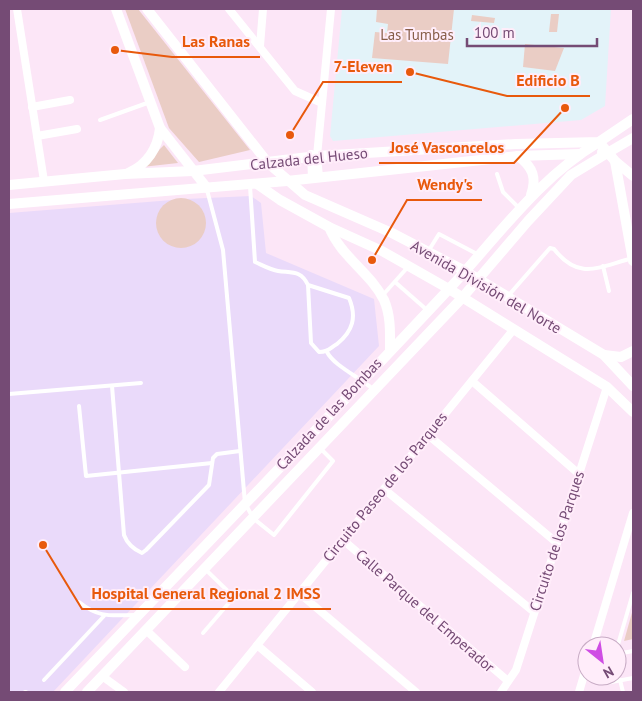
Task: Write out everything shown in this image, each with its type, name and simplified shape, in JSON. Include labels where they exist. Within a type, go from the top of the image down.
[{"type":"main road","points":[[116,9],[160,128],[207,188]]},
{"type":"main road","name":"Avenida División del Norte","points":[[147,9],[268,163],[287,181],[306,195],[465,271],[604,355],[633,386]]},
{"type":"main road","points":[[633,119],[599,142],[633,176]]},
{"type":"main road","points":[[125,174],[140,167],[151,155],[158,142],[160,128]]},
{"type":"main road","name":"Calzada del Hueso","points":[[9,204],[287,181],[518,156],[579,154],[612,156],[633,138]]},
{"type":"main road","name":"Calzada del Hueso","points":[[9,185],[125,174],[193,171],[313,157],[516,144],[599,142]]},
{"type":"main road","name":"Calzada de las Bombas","points":[[65,692],[449,289],[531,196],[579,154],[599,142]]},
{"type":"main road","points":[[518,156],[527,163],[533,173],[535,185],[531,196]]},
{"type":"main road","points":[[612,156],[633,260]]},
{"type":"main road","name":"Calzada de las Bombas","points":[[87,692],[462,298],[571,175],[612,156]]},
{"type":"main road","name":"Avenida División del Norte","points":[[253,184],[329,227],[382,251],[449,289],[607,387],[633,412]]},
{"type":"main road","points":[[329,227],[336,243],[364,273],[381,297],[390,322],[390,349]]},
{"type":"main road","points":[[604,355],[621,357],[633,351]]},
{"type":"street","points":[[17,9],[44,181]]},
{"type":"street","points":[[229,9],[296,91],[322,103]]},
{"type":"street","points":[[260,46],[263,9]]},
{"type":"street","points":[[315,177],[313,157],[319,133],[331,9]]},
{"type":"street","points":[[32,107],[70,100]]},
{"type":"street","points":[[37,136],[77,128]]},
{"type":"street","name":"Circuito Paseo de los Parques","points":[[219,692],[514,329]]},
{"type":"street","points":[[472,381],[579,474]]},
{"type":"street","name":"Circuito de los Parques","points":[[501,692],[516,670],[607,387]]},
{"type":"street","points":[[428,435],[557,543]]},
{"type":"street","points":[[384,489],[534,612]]},
{"type":"street","points":[[596,636],[633,514]]},
{"type":"street","name":"Calle Parque del Emperador","points":[[343,540],[508,681]]},
{"type":"street","points":[[300,593],[414,692]]},
{"type":"street","points":[[146,630],[185,666]]},
{"type":"street","points":[[257,645],[312,692]]},
{"type":"street","points":[[102,676],[124,692]]},
{"type":"lane","points":[[100,120],[150,102]]},
{"type":"lane","points":[[497,174],[503,192],[520,209]]},
{"type":"lane","points":[[253,184],[255,262],[278,271],[292,270],[304,277],[308,285],[311,343],[319,352],[327,352],[344,338],[351,328],[353,308],[350,298],[308,285]]},
{"type":"lane","points":[[207,188],[223,250],[245,504],[253,518],[274,536],[333,461],[319,448]]},
{"type":"lane","points":[[428,252],[439,234],[479,255]]},
{"type":"lane","points":[[507,297],[550,248],[554,249],[564,261],[574,268],[586,270],[633,260]]},
{"type":"lane","points":[[381,297],[409,266]]},
{"type":"lane","points":[[603,266],[609,292]]},
{"type":"lane","points":[[394,282],[427,311]]},
{"type":"lane","points":[[327,352],[331,360],[362,379],[374,390]]},
{"type":"lane","points":[[9,394],[142,383]]},
{"type":"lane","points":[[112,386],[124,535],[126,541],[142,552],[209,485],[212,464],[217,454],[240,451]]},
{"type":"lane","points":[[79,406],[86,476],[212,464]]},
{"type":"lane","points":[[203,633],[234,597],[204,569]]},
{"type":"lane","points":[[620,636],[633,593]]},
{"type":"lane","points":[[79,602],[92,612],[104,616],[139,614]]},
{"type":"lane","points":[[44,680],[104,616]]},
{"type":"shaded area","points":[[342,9],[611,9],[605,106],[581,120],[333,141],[330,136]]},
{"type":"shaded area","points":[[251,196],[261,203],[266,253],[374,299],[379,346],[53,692],[9,692],[9,213],[185,199]]},
{"type":"green space","points":[[125,9],[138,9],[250,150],[199,162],[169,128]]},
{"type":"green space","name":"Las Tumbas","points":[[377,9],[454,9],[448,64],[372,58],[375,32],[387,33],[388,24],[376,22]]},
{"type":"green space","points":[[551,14],[559,14],[557,32],[549,32]]},
{"type":"green space","points":[[472,15],[495,18],[494,23],[471,21]]},
{"type":"green space","points":[[525,44],[564,48],[555,71],[523,67]]},
{"type":"green space","points":[[164,145],[178,163],[142,167]]},
{"type":"green space","points":[[181,198],[191,200],[199,205],[204,213],[206,223],[204,233],[199,241],[191,246],[181,248],[171,246],[163,241],[158,233],[156,223],[158,213],[163,205],[171,200]]},
{"type":"green space","points":[[633,609],[633,639],[627,640],[625,636]]},
{"type":"place","name":"Las Ranas","points":[[115,50]]},
{"type":"place","name":"Edificio B","points":[[410,72]]},
{"type":"place","name":"José Vasconcelos","points":[[565,108]]},
{"type":"place","name":"7-Eleven","points":[[290,135]]},
{"type":"place","name":"Wendy's","points":[[372,260]]},
{"type":"place","name":"Hospital General Regional 2 IMSS","points":[[43,545]]}]
